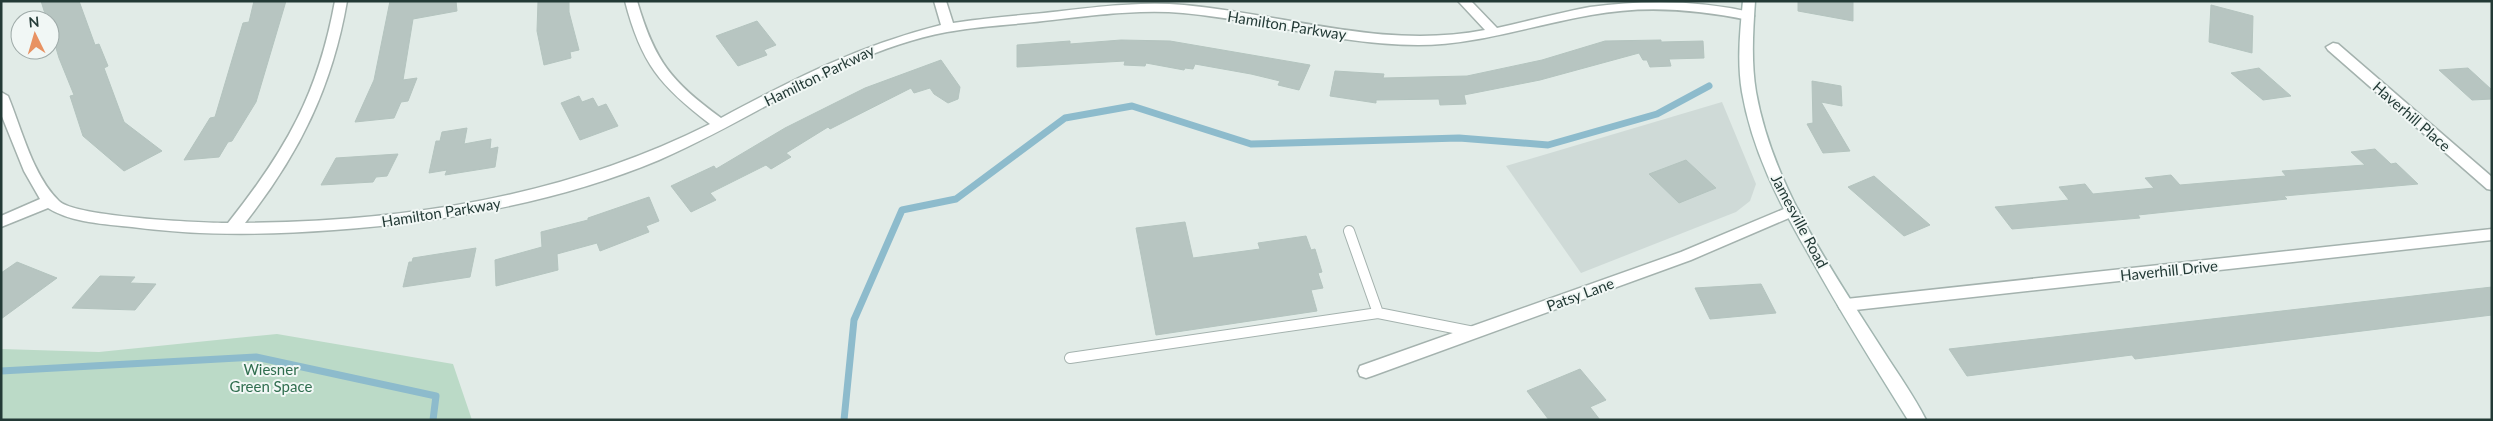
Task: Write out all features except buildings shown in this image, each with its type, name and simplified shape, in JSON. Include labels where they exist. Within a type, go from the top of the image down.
[{"type":"street","points":[[232,229],[274,174],[301,128],[323,75],[341,1]]},
{"type":"street","points":[[631,1],[639,32],[658,72],[677,92],[720,124]]},
{"type":"street","points":[[940,1],[948,27]]},
{"type":"street","points":[[1464,1],[1494,32]]},
{"type":"street","name":"Hamilton Parkway","points":[[1,96],[37,181],[54,204],[78,213],[144,224],[232,229],[383,222],[450,213],[534,196],[614,172],[656,156],[848,58],[907,36],[948,27],[1167,5],[1365,38],[1412,42],[1442,41],[1593,11],[1656,4],[1748,8]]},
{"type":"street","name":"Jamesville Road","points":[[1748,8],[1746,59],[1749,92],[1764,149],[1791,211],[1917,420]]},
{"type":"street","name":"Haverhill Place","points":[[2333,47],[2492,185]]},
{"type":"street","points":[[1,222],[51,200]]},
{"type":"street","name":"Patsy Lane","points":[[1366,371],[1686,256],[1791,211]]},
{"type":"street","name":"Haverhill Drive","points":[[1846,305],[2492,234]]},
{"type":"lane","points":[[1350,231],[1378,313]]},
{"type":"lane","points":[[1070,358],[1378,313],[1474,332]]},
{"type":"shaded area","points":[[1722,102],[1756,184],[1750,201],[1736,212],[1581,273],[1506,166]]},
{"type":"green space","name":"Wiesner Green Space","points":[[277,334],[453,364],[472,420],[1,420],[1,349],[99,352]]},
{"type":"waterway","points":[[844,420],[854,320],[902,210],[956,199],[1065,118],[1132,106],[1251,144],[1459,138],[1548,145],[1657,114],[1709,86]]},
{"type":"waterway","points":[[1,371],[256,357],[436,396],[433,420]]}]
